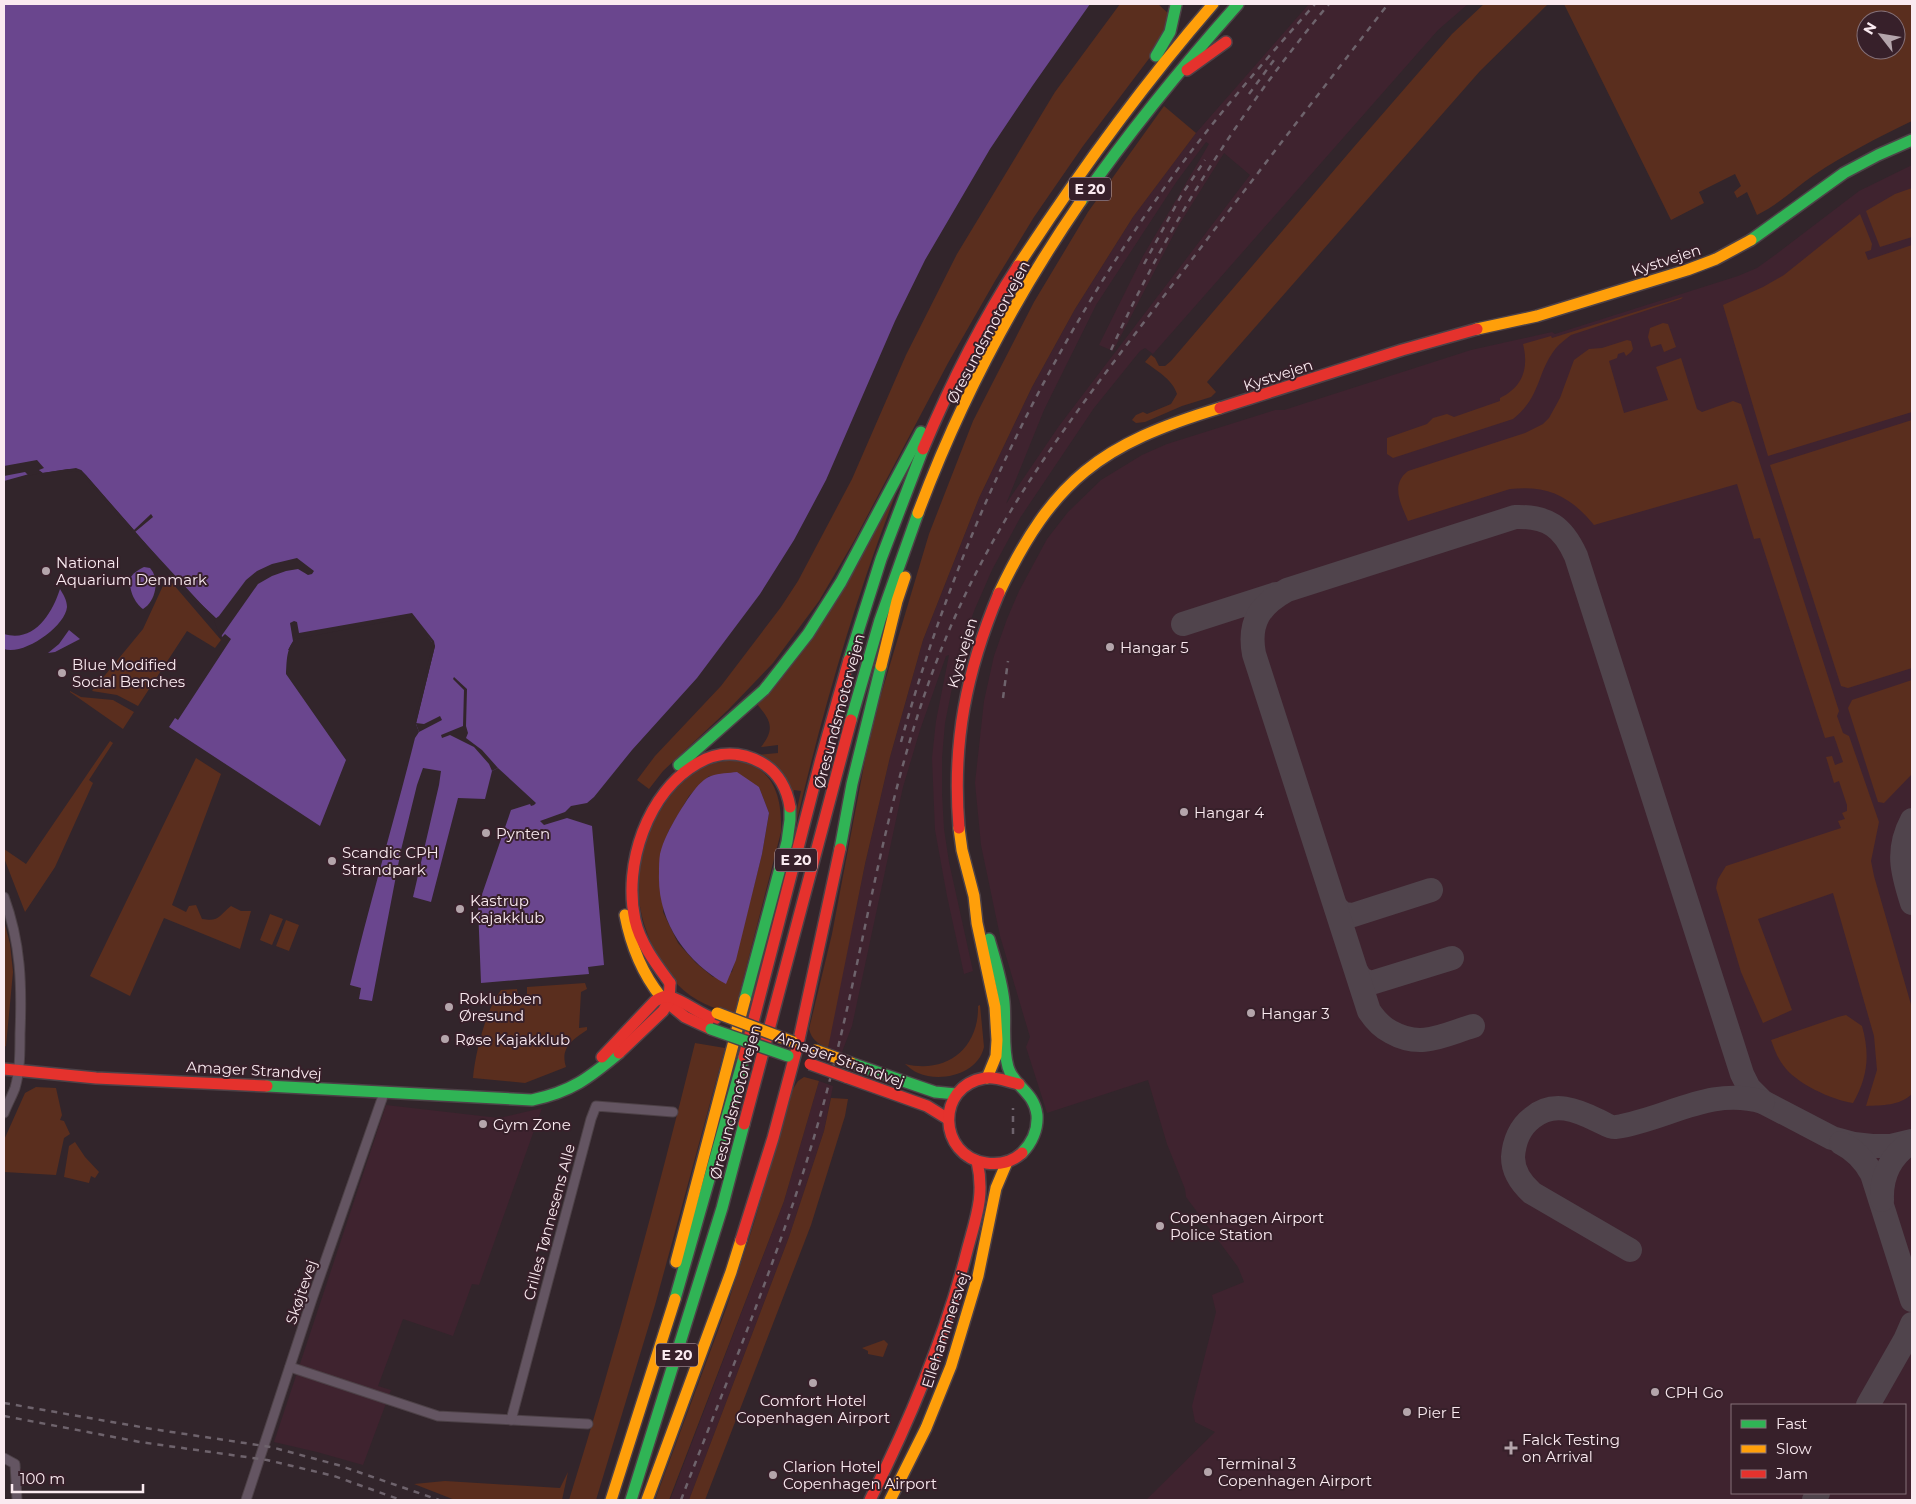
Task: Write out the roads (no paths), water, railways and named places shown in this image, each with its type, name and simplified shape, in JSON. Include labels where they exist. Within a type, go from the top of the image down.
[{"type":"main road","name":"Øresundsmotorvejen","points":[[611,1500],[670,1314],[726,1125],[818,773],[863,614],[906,490],[929,435],[980,328],[1064,195],[1140,89],[1213,4]]},
{"type":"main road","name":"Øresundsmotorvejen","points":[[631,1500],[722,1208],[859,689],[883,609],[915,518],[946,443],[970,394],[1026,290],[1061,233],[1106,166],[1163,91],[1238,4]]},
{"type":"main road","points":[[1140,89],[1148,68],[1167,41],[1175,22],[1176,5]]},
{"type":"main road","points":[[1163,91],[1170,91],[1188,69],[1226,42]]},
{"type":"main road","name":"Kystvejen","points":[[987,1078],[996,1059],[996,1023],[991,983],[977,924],[975,902],[962,850],[958,818],[957,785],[962,710],[973,661],[990,613],[1027,537],[1062,492],[1100,458],[1121,446],[1177,423],[1409,348],[1484,326],[1528,318],[1701,265],[1736,250],[1854,167],[1876,155],[1912,140]]},
{"type":"main road","points":[[670,984],[666,999],[648,982],[639,966],[630,940],[624,906],[626,861],[642,814],[651,798],[667,778],[690,755],[764,690],[808,634],[841,582],[980,328]]},
{"type":"main road","points":[[647,1500],[731,1272],[773,1138],[829,905],[852,784],[897,601],[970,394]]},
{"type":"main road","name":"Amager Strandvej","points":[[641,1402],[654,1342],[778,876],[790,825],[788,796],[783,785],[771,769],[749,756],[730,753],[716,754],[699,761],[685,770],[656,806],[640,839],[632,875],[634,913],[638,928],[655,963],[670,984],[714,1020],[791,1057],[927,1106],[948,1119]]},
{"type":"main road","name":"Kystvejen","points":[[975,902],[982,914],[995,957],[1002,993],[1005,1051],[1009,1074],[1019,1084]]},
{"type":"main road","name":"Amager Strandvej","points":[[4,1069],[96,1078],[181,1080],[503,1100],[563,1084],[574,1078],[603,1056],[655,1001],[666,999],[689,1020],[714,1020],[758,1030],[935,1092],[956,1094]]},
{"type":"main road","points":[[987,1078],[1019,1084],[1028,1092],[1034,1103],[1037,1124],[1032,1140],[1026,1150],[1007,1162],[987,1164],[977,1162],[962,1152],[956,1145],[949,1128],[948,1119],[949,1110],[956,1094],[971,1082],[987,1078]]},
{"type":"main road","name":"Ellehammersvej","points":[[870,1500],[912,1417],[947,1324],[963,1271],[980,1197],[981,1180],[977,1162]]},
{"type":"main road","name":"Ellehammersvej","points":[[890,1500],[931,1418],[950,1368],[982,1262],[1000,1172],[1007,1162]]},
{"type":"street","points":[[4,897],[13,921],[18,949],[21,1010],[19,1070],[15,1088],[4,1113]]},
{"type":"street","name":"Skøjtevej","points":[[246,1500],[384,1093]]},
{"type":"street","name":"Crilles Tønnesens Alle","points":[[511,1420],[596,1106],[673,1112]]},
{"type":"street","points":[[290,1367],[438,1416],[588,1424]]},
{"type":"street","points":[[4,1458],[15,1464],[17,1500]]},
{"type":"railway","points":[[901,742],[947,598],[975,527],[1006,458],[1076,325],[1116,260],[1176,172],[1234,98],[1315,4]]},
{"type":"railway","points":[[1111,350],[1157,258],[1208,170],[1266,85],[1329,4]]},
{"type":"railway","points":[[681,1500],[760,1296],[797,1192],[828,1087],[898,785],[915,725],[935,666],[959,608],[1003,524],[1054,444],[1194,256],[1388,4]]},
{"type":"railway","points":[[1249,94],[1274,60]]},
{"type":"railway","points":[[1144,264],[1181,196],[1205,160]]},
{"type":"railway","points":[[1003,698],[1008,661]]},
{"type":"railway","points":[[1013,1108],[1013,1134]]},
{"type":"railway","points":[[4,1403],[152,1429],[271,1447],[338,1465],[439,1500]]},
{"type":"railway","points":[[4,1416],[140,1442],[267,1460],[334,1476],[401,1500]]},
{"type":"place","name":"National Aquarium Denmark","points":[[46,571]]},
{"type":"place","name":"Hangar 5","points":[[1110,647]]},
{"type":"place","name":"Blue Modified Social Benches","points":[[62,673]]},
{"type":"place","name":"Hangar 4","points":[[1184,812]]},
{"type":"place","name":"Pynten","points":[[486,833]]},
{"type":"place","name":"Scandic CPH Strandpark","points":[[332,861]]},
{"type":"place","name":"Kastrup Kajakklub","points":[[460,909]]},
{"type":"place","name":"Roklubben Øresund","points":[[449,1007]]},
{"type":"place","name":"Hangar 3","points":[[1251,1013]]},
{"type":"place","name":"Røse Kajakklub","points":[[445,1039]]},
{"type":"place","name":"Gym Zone","points":[[483,1124]]},
{"type":"place","name":"Copenhagen Airport Police Station","points":[[1160,1226]]},
{"type":"place","name":"Comfort Hotel Copenhagen Airport","points":[[813,1383]]},
{"type":"place","name":"CPH Go","points":[[1655,1392]]},
{"type":"place","name":"Pier E","points":[[1407,1412]]},
{"type":"place","name":"Falck Testing on Arrival","points":[[1511,1448]]},
{"type":"place","name":"Terminal 3 Copenhagen Airport","points":[[1208,1472]]},
{"type":"place","name":"Clarion Hotel Copenhagen Airport","points":[[773,1475]]}]
